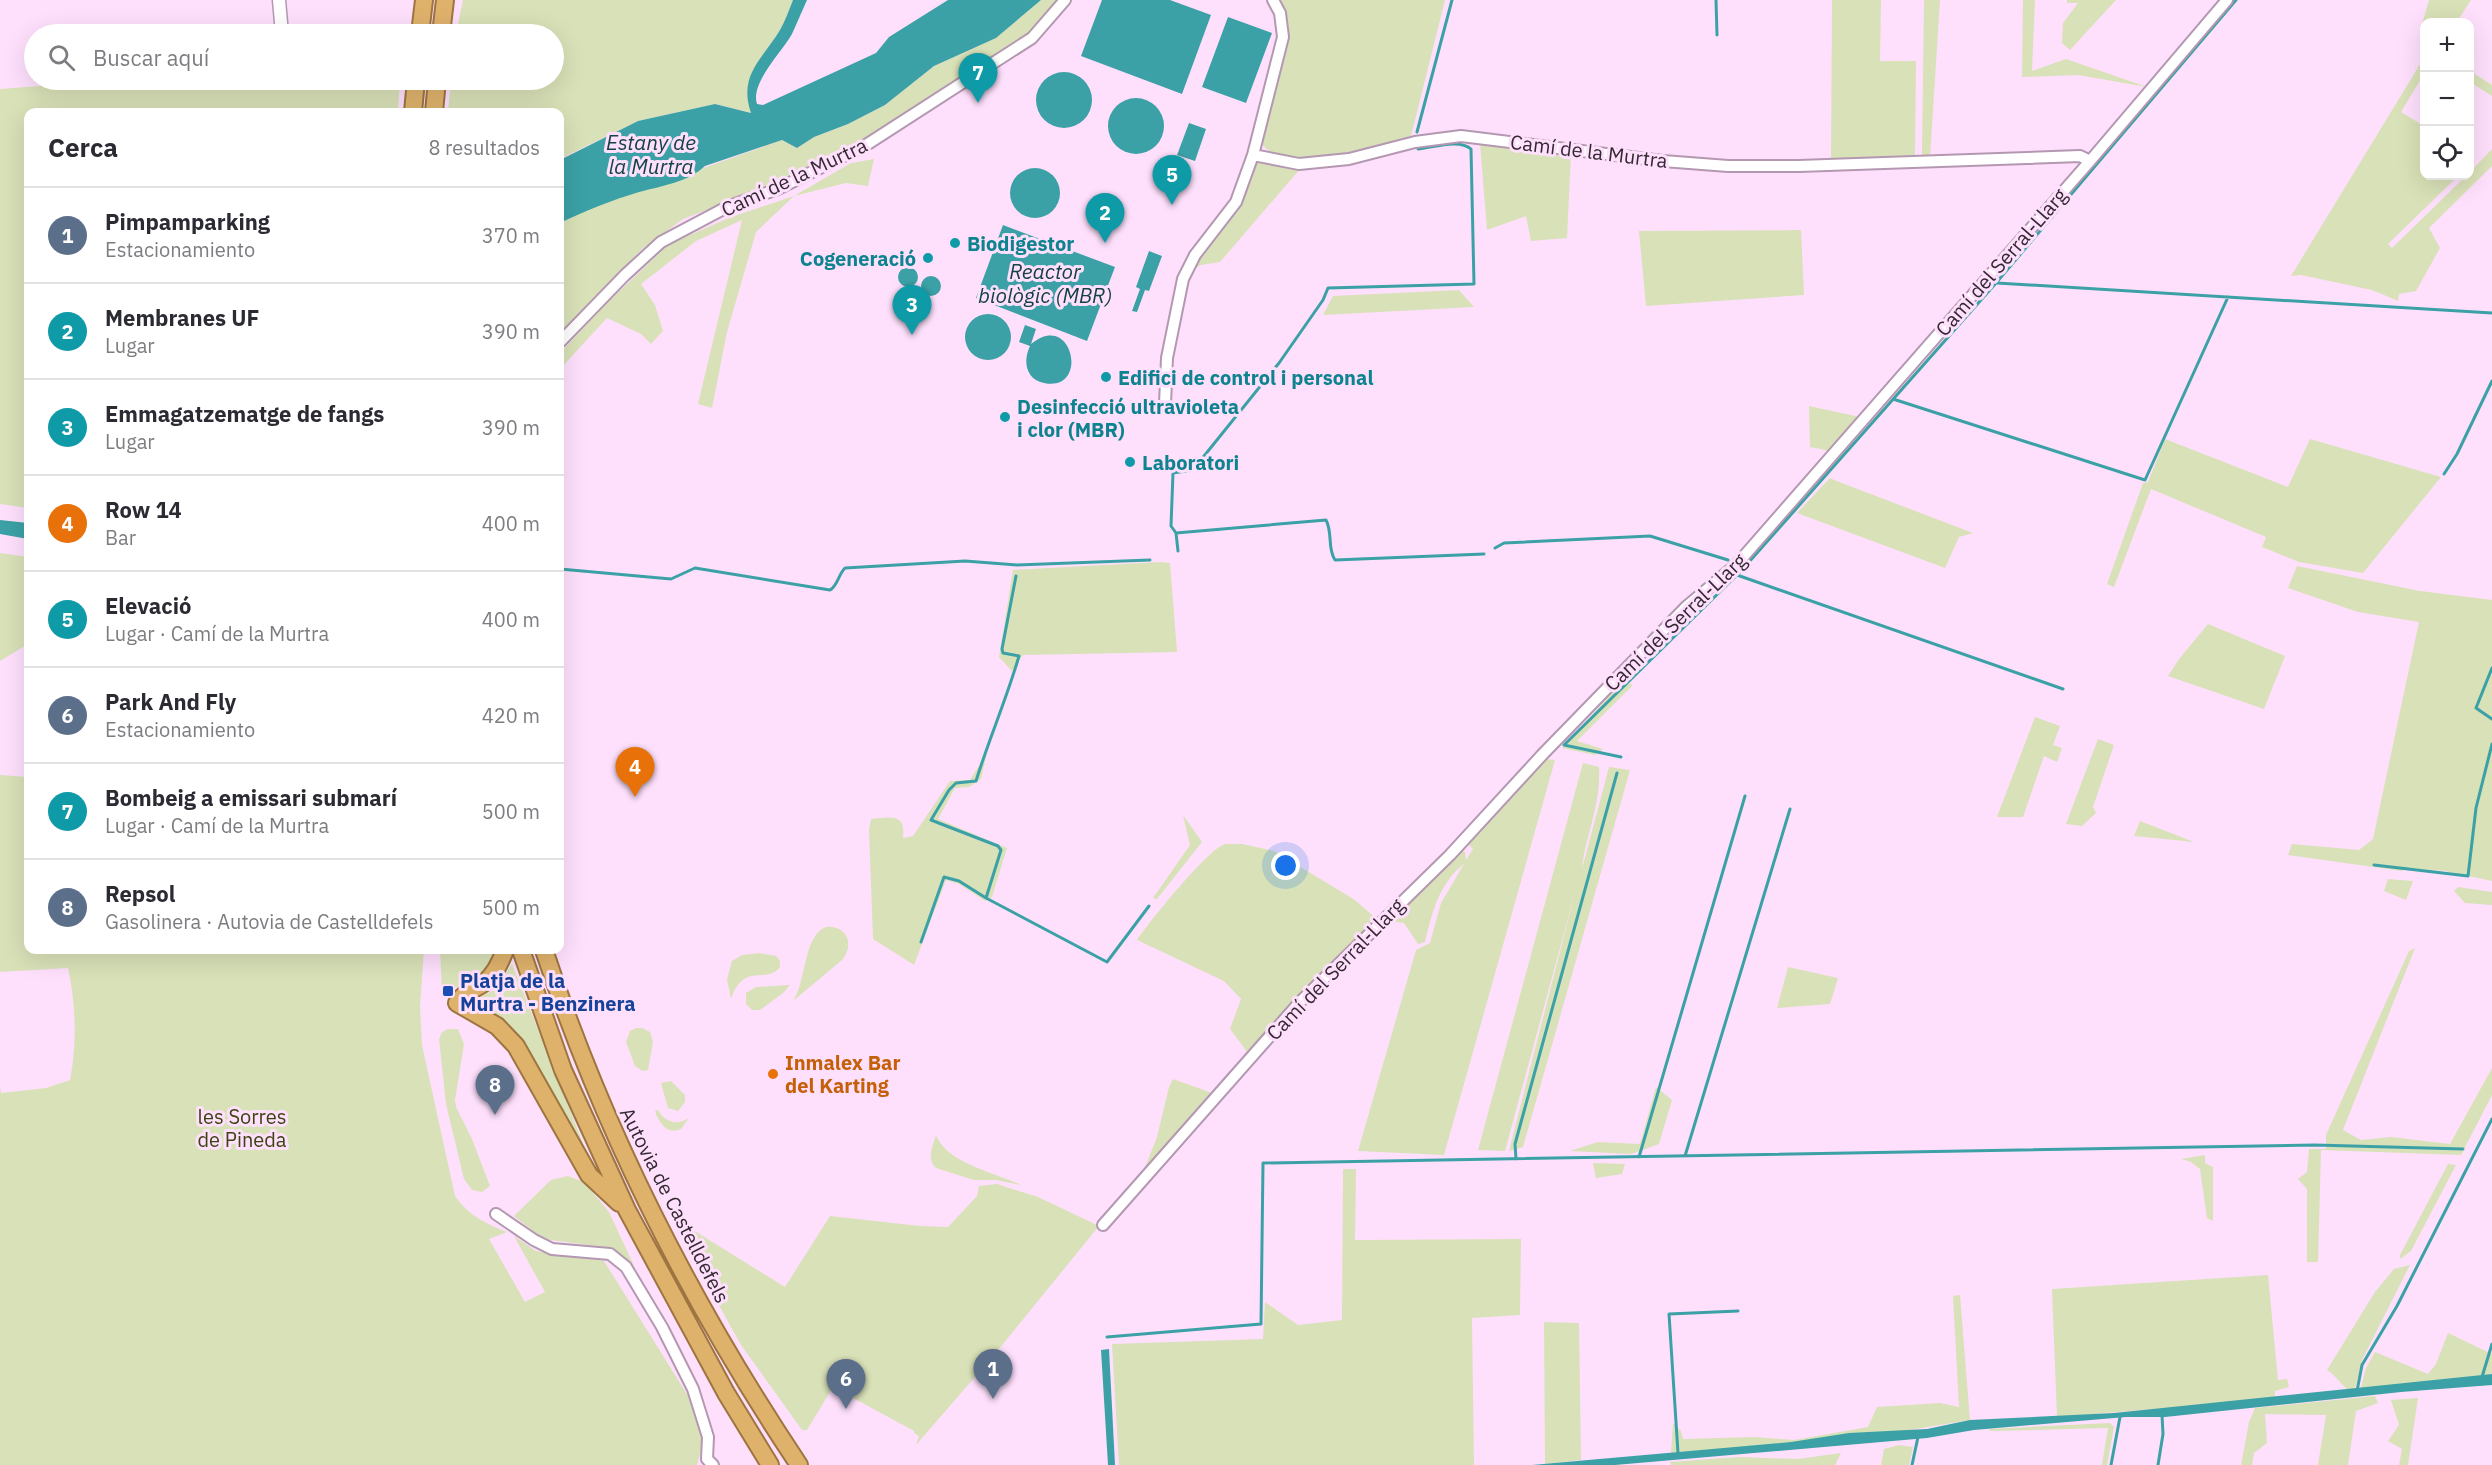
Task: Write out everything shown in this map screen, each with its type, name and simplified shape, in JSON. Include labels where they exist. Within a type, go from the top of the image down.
[{"type":"highway","points":[[421,24],[424,0]]},
{"type":"highway","points":[[442,24],[445,0]]},
{"type":"highway","points":[[413,108],[415,90]]},
{"type":"highway","points":[[434,108],[436,90]]},
{"type":"highway","points":[[503,954],[499,964],[485,982],[462,995],[457,1003],[497,1026],[516,1046],[590,1175],[627,1210]]},
{"type":"highway","name":"Autovia de Castelldefels","points":[[522,954],[563,1070],[627,1210],[714,1372],[770,1465]]},
{"type":"highway","name":"Autovia de Castelldefels","points":[[545,954],[564,1011],[598,1096],[656,1220],[724,1345],[799,1465]]},
{"type":"street","points":[[279,0],[281,24]]},
{"type":"street","name":"Camí de la Murtra","points":[[564,338],[661,242],[729,206],[778,189],[866,145],[1032,38],[1065,0]]},
{"type":"street","points":[[1165,404],[1167,358],[1183,279],[1195,255],[1236,202],[1252,155],[1283,37],[1280,13],[1273,0]]},
{"type":"street","name":"Camí del Serral-Llarg","points":[[1103,1225],[1300,1002],[1450,855],[1542,755],[1687,606],[1737,564],[2090,161],[2227,0]]},
{"type":"street","name":"Camí de la Murtra","points":[[1252,155],[1299,164],[1349,159],[1415,142],[1461,136],[1663,161],[1728,166],[1799,166],[2080,156],[2090,161]]},
{"type":"street","points":[[496,1214],[534,1240],[552,1249],[610,1254],[626,1267],[662,1327],[693,1389],[708,1437],[707,1459],[712,1465]]},
{"type":"green space","points":[[463,0],[793,0],[780,30],[760,59],[750,79],[748,101],[752,113],[715,104],[638,121],[564,157],[564,108],[448,108],[450,90],[564,90],[564,24],[458,24]]},
{"type":"green space","points":[[1041,0],[1059,0],[1032,35],[879,131],[786,180],[683,219],[642,249],[564,330],[565,220],[591,208],[782,140],[797,148],[814,137],[848,124],[885,105],[934,66],[996,38]]},
{"type":"green space","points":[[1280,0],[1445,0],[1411,136],[1331,156],[1309,158],[1289,157],[1272,152],[1260,142],[1289,28]]},
{"type":"green space","points":[[1832,0],[1881,0],[1880,61],[1916,61],[1915,156],[1831,161]]},
{"type":"green space","points":[[1924,0],[1940,0],[1930,158],[1922,155]]},
{"type":"green space","points":[[2023,0],[2035,0],[2032,71],[2066,59],[2147,87],[2078,75],[2022,77]]},
{"type":"green space","points":[[2067,0],[2116,0],[2070,50],[2062,43],[2063,23],[2078,3],[2067,3]]},
{"type":"green space","points":[[2429,0],[2471,0],[2460,18],[2424,18]]},
{"type":"green space","points":[[2420,64],[2420,81],[2401,112],[2420,124],[2420,180],[2454,180],[2388,244],[2392,248],[2462,180],[2474,180],[2474,168],[2492,149],[2492,166],[2429,228],[2440,248],[2416,291],[2399,294],[2398,301],[2372,290],[2301,275],[2291,276]]},
{"type":"green space","points":[[2474,74],[2492,85],[2492,96],[2474,85]]},
{"type":"green space","points":[[24,87],[24,90],[399,90],[398,108],[24,108],[24,507],[0,504],[0,89]]},
{"type":"green space","points":[[1480,143],[1571,154],[1567,238],[1531,241],[1526,216],[1487,230]]},
{"type":"green space","points":[[874,159],[868,186],[846,183],[794,196],[851,163]]},
{"type":"green space","points":[[1256,160],[1300,169],[1220,262],[1201,265],[1192,270],[1195,262],[1239,210]]},
{"type":"green space","points":[[794,196],[756,232],[727,332],[712,408],[698,404],[742,220],[696,241],[641,284],[655,305],[663,331],[651,344],[641,334],[607,318],[564,365],[564,349],[606,304],[669,244],[731,217]]},
{"type":"green space","points":[[1801,230],[1804,295],[1646,306],[1639,231]]},
{"type":"green space","points":[[1459,290],[1474,307],[1323,315],[1333,296]]},
{"type":"green space","points":[[1809,406],[1860,417],[1830,451],[1810,447]]},
{"type":"green space","points":[[2165,439],[2288,487],[2310,439],[2441,477],[2363,573],[2299,562],[2262,547],[2266,537],[2151,489],[2114,587],[2107,584],[2143,483],[2148,482]]},
{"type":"green space","points":[[1830,478],[1973,533],[1959,537],[1945,568],[1797,513]]},
{"type":"green space","points":[[0,553],[24,556],[24,646],[0,661]]},
{"type":"green space","points":[[1170,563],[1177,652],[1023,655],[1012,671],[999,657],[1013,570]]},
{"type":"green space","points":[[2297,566],[2420,591],[2492,600],[2492,881],[2445,871],[2407,868],[2402,871],[2288,855],[2292,844],[2359,850],[2373,839],[2419,622],[2358,612],[2288,588]]},
{"type":"green space","points":[[2208,624],[2285,656],[2264,709],[2168,676]]},
{"type":"green space","points":[[1623,681],[1633,685],[1577,741],[1603,749],[1595,755],[1562,748]]},
{"type":"green space","points":[[2035,717],[2060,726],[2053,745],[2062,748],[2057,762],[2044,756],[2023,817],[1997,817]]},
{"type":"green space","points":[[2098,739],[2114,745],[2093,807],[2096,813],[2082,826],[2066,824]]},
{"type":"green space","points":[[987,753],[981,779],[969,787],[955,788],[938,819],[1007,848],[992,897],[985,901],[959,884],[946,880],[914,965],[873,939],[869,830],[871,819],[896,818],[902,824],[903,838],[913,836],[950,781],[970,780]]},
{"type":"green space","points":[[1544,759],[1555,760],[1444,1155],[1358,1151],[1416,950],[1430,943],[1441,903],[1464,864],[1448,880],[1438,899],[1425,942],[1418,944],[1404,923],[1389,921],[1459,849],[1465,852],[1466,860],[1473,849],[1467,843]]},
{"type":"green space","points":[[1583,763],[1599,767],[1599,781],[1596,807],[1582,869],[1609,767],[1630,770],[1523,1147],[1509,1151],[1576,889],[1505,1151],[1478,1150]]},
{"type":"green space","name":"les Sorres de Pineda","points":[[0,775],[24,777],[24,954],[424,954],[420,1006],[422,1045],[455,1196],[478,1218],[507,1232],[489,1239],[525,1302],[545,1292],[514,1236],[536,1251],[604,1261],[690,1399],[703,1442],[697,1465],[0,1465],[0,1087],[1,1093],[46,1088],[70,1080],[75,1024],[68,968],[0,972]]},
{"type":"green space","points":[[1183,815],[1202,842],[1157,899],[1153,898],[1190,845]]},
{"type":"green space","points":[[2140,821],[2194,842],[2134,836]]},
{"type":"green space","points":[[1225,844],[1242,844],[1274,851],[1355,900],[1378,920],[1248,1053],[1230,1029],[1241,999],[1224,981],[1137,940],[1193,872]]},
{"type":"green space","points":[[2388,879],[2413,881],[2406,900],[2384,891]]},
{"type":"green space","points":[[2458,887],[2492,892],[2492,905],[2465,903],[2454,891]]},
{"type":"green space","points":[[826,927],[839,929],[847,937],[846,954],[842,960],[793,1001],[813,939]]},
{"type":"green space","points":[[2415,948],[2343,1130],[2361,1140],[2391,1137],[2450,1144],[2492,1068],[2492,1095],[2461,1155],[2321,1150],[2318,1262],[2307,1262],[2307,1189],[2298,1179],[2307,1172],[2309,1149],[2326,1149],[2326,1135],[2409,951]]},
{"type":"green space","points":[[759,953],[776,956],[780,961],[780,967],[774,972],[755,975],[742,981],[736,987],[731,999],[727,979],[732,961],[742,955]]},
{"type":"green space","points":[[440,954],[496,954],[487,968],[476,979],[442,991]]},
{"type":"green space","points":[[512,964],[592,1166],[503,1020],[475,999],[495,990]]},
{"type":"green space","points":[[1788,967],[1838,978],[1830,1004],[1777,1008]]},
{"type":"green space","points":[[790,985],[760,1010],[752,1010],[746,1004],[746,993],[756,987]]},
{"type":"green space","points":[[642,1028],[650,1032],[653,1042],[648,1070],[643,1071],[635,1066],[626,1042],[630,1031]]},
{"type":"green space","points":[[448,1029],[458,1029],[464,1044],[455,1100],[490,1186],[482,1192],[472,1190],[464,1179],[446,1104],[439,1039],[442,1032]]},
{"type":"green space","points":[[1173,1079],[1212,1093],[1142,1175],[1157,1137]]},
{"type":"green space","points":[[671,1081],[685,1095],[685,1102],[678,1111],[668,1108],[661,1083]]},
{"type":"green space","points":[[1656,1087],[1672,1100],[1659,1144],[1631,1154],[1570,1151],[1598,1142],[1640,1144]]},
{"type":"green space","points":[[658,1110],[671,1122],[680,1122],[689,1118],[681,1129],[668,1129],[661,1124],[655,1111]]},
{"type":"green space","points":[[936,1135],[941,1145],[961,1160],[1021,1185],[996,1180],[974,1180],[936,1168],[931,1157]]},
{"type":"green space","points":[[2205,1155],[2205,1163],[2213,1167],[2213,1221],[2207,1218],[2200,1169],[2191,1162],[2181,1159]]},
{"type":"green space","points":[[1593,1163],[1625,1164],[1622,1174],[1596,1178]]},
{"type":"green space","points":[[2448,1164],[2456,1165],[2411,1251],[2400,1259],[2400,1255]]},
{"type":"green space","points":[[1343,1169],[1356,1169],[1355,1240],[1521,1239],[1520,1315],[1472,1318],[1474,1465],[1119,1465],[1112,1344],[1263,1339],[1265,1302],[1298,1325],[1342,1320]]},
{"type":"green space","points":[[568,1176],[584,1182],[609,1212],[635,1268],[611,1248],[543,1239],[514,1216],[551,1180]]},
{"type":"green space","points":[[997,1184],[1038,1197],[1099,1226],[994,1355],[916,1445],[919,1436],[914,1431],[833,1387],[807,1430],[802,1430],[741,1345],[686,1246],[693,1230],[785,1287],[830,1216],[948,1227],[977,1196],[979,1186]]},
{"type":"green space","points":[[2410,1265],[2362,1360],[2354,1393],[2327,1370],[2375,1292],[2394,1269]]},
{"type":"green space","points":[[2268,1275],[2278,1380],[2287,1379],[2289,1387],[2275,1391],[2275,1399],[2057,1417],[2052,1289]]},
{"type":"green space","points":[[1960,1295],[1970,1420],[1861,1438],[1671,1454],[1673,1423],[1681,1431],[1683,1439],[1755,1437],[1794,1440],[1868,1427],[1877,1407],[1940,1403],[1959,1407],[1953,1296]]},
{"type":"green space","points":[[1544,1322],[1579,1323],[1581,1460],[1545,1464]]},
{"type":"green space","points":[[2448,1333],[2492,1354],[2492,1374],[2360,1391],[2366,1368],[2375,1352],[2428,1374],[2436,1364]]},
{"type":"green space","points":[[2375,1396],[2378,1403],[2356,1411],[2348,1465],[2318,1465],[2326,1415],[2265,1414],[2267,1443],[2254,1453],[2252,1465],[2241,1465],[2249,1422],[2255,1408]]},
{"type":"green space","points":[[2418,1398],[2408,1465],[2399,1465],[2402,1449],[2388,1441],[2399,1425],[2391,1400]]},
{"type":"green space","points":[[2110,1423],[2114,1427],[2107,1465],[2102,1465],[2108,1428],[1991,1431],[1989,1429]]},
{"type":"green space","points":[[1899,1445],[1913,1447],[1909,1465],[1881,1465],[1884,1449]]},
{"type":"green space","points":[[1841,1453],[1835,1465],[1671,1465],[1670,1462],[1739,1457],[1798,1459]]},
{"type":"water","name":"Estany de la Murtra","points":[[793,0],[807,0],[792,34],[762,77],[756,96],[757,104],[763,105],[876,53],[889,37],[948,0],[1041,0],[996,38],[934,66],[885,105],[848,124],[814,137],[797,148],[782,140],[705,166],[683,180],[639,192],[564,221],[564,158],[638,121],[715,104],[751,113],[748,100],[750,78],[759,59],[780,30]]},
{"type":"water","points":[[1102,0],[1170,0],[1211,15],[1182,94],[1081,56]]},
{"type":"water","points":[[1228,17],[1272,33],[1246,103],[1202,87]]},
{"type":"water","points":[[1058,72],[1070,72],[1080,76],[1088,84],[1092,100],[1088,116],[1080,124],[1070,128],[1058,128],[1048,124],[1040,116],[1036,106],[1036,94],[1040,84],[1048,76]]},
{"type":"water","points":[[1130,98],[1142,98],[1152,102],[1160,110],[1164,126],[1160,142],[1152,150],[1142,154],[1130,154],[1120,150],[1112,142],[1108,132],[1108,120],[1112,110],[1120,102]]},
{"type":"water","points":[[1189,123],[1206,129],[1195,161],[1177,155]]},
{"type":"water","points":[[1035,168],[1044,170],[1055,179],[1060,193],[1058,202],[1049,213],[1035,218],[1026,216],[1015,207],[1010,193],[1012,184],[1021,173]]},
{"type":"water","name":"Reactor biològic (MBR)","points":[[1003,225],[1115,267],[1087,341],[976,298]]},
{"type":"water","points":[[1149,251],[1162,256],[1149,291],[1145,290],[1137,312],[1132,311],[1140,289],[1136,287]]},
{"type":"water","points":[[908,267],[915,270],[918,277],[915,284],[908,287],[901,284],[898,277],[901,270]]},
{"type":"water","points":[[931,276],[938,279],[941,286],[938,293],[931,296],[924,293],[921,286],[924,279]]},
{"type":"water","points":[[988,314],[1004,321],[1011,337],[1004,353],[988,360],[972,353],[965,337],[972,321]]},
{"type":"water","points":[[1025,325],[1036,329],[1031,344],[1046,336],[1057,337],[1066,344],[1071,366],[1067,376],[1058,383],[1038,381],[1029,373],[1026,363],[1030,346],[1019,342]]},
{"type":"water","points":[[0,520],[24,523],[24,538],[0,534]]},
{"type":"water","points":[[1109,1349],[1115,1465],[1108,1465],[1101,1350]]},
{"type":"water","points":[[2492,1374],[2492,1385],[2401,1392],[2165,1417],[2126,1417],[1974,1430],[1927,1438],[1615,1465],[1532,1465],[1791,1442],[1849,1433],[1927,1429],[1970,1420],[2114,1413]]},
{"type":"waterway","points":[[1417,132],[1452,0]]},
{"type":"waterway","points":[[1716,0],[1717,35]]},
{"type":"waterway","points":[[1621,757],[1564,745],[1741,571],[1996,283],[2236,0]]},
{"type":"waterway","points":[[1178,551],[1176,533],[1171,526],[1173,473],[1186,471],[1196,466],[1279,363],[1323,300],[1328,288],[1474,284],[1471,149],[1460,144],[1418,149]]},
{"type":"waterway","points":[[1997,283],[2492,313]]},
{"type":"waterway","points":[[1893,399],[2145,480],[2228,297]]},
{"type":"waterway","points":[[2444,474],[2457,454],[2492,381]]},
{"type":"waterway","points":[[1176,533],[1326,520],[1331,551],[1335,560],[1484,554]]},
{"type":"waterway","points":[[1495,548],[1504,543],[1650,536],[1728,560]]},
{"type":"waterway","points":[[564,569],[671,579],[695,568],[830,590],[845,568],[965,561],[1017,565],[1150,560]]},
{"type":"waterway","points":[[1737,575],[2063,689]]},
{"type":"waterway","points":[[921,942],[944,877],[959,881],[986,898],[1001,850],[998,846],[931,820],[949,790],[956,783],[976,781],[1009,687],[1019,656],[1003,653],[1002,649],[1016,576]]},
{"type":"waterway","points":[[2492,668],[2476,708],[2492,719]]},
{"type":"waterway","points":[[2374,865],[2468,876],[2476,808],[2492,744]]},
{"type":"waterway","points":[[1516,1159],[1515,1144],[1617,773]]},
{"type":"waterway","points":[[1639,1157],[1745,796]]},
{"type":"waterway","points":[[1685,1156],[1790,809]]},
{"type":"waterway","points":[[986,898],[1107,962],[1149,906]]},
{"type":"waterway","points":[[2357,1391],[2362,1365],[2397,1306],[2492,1119]]},
{"type":"waterway","points":[[1107,1337],[1261,1324],[1263,1163],[2315,1145],[2463,1149]]},
{"type":"waterway","points":[[1678,1453],[1669,1314],[1738,1311]]},
{"type":"waterway","points":[[2482,1377],[2492,1344]]},
{"type":"waterway","points":[[2158,1465],[2163,1434],[2162,1415]]},
{"type":"waterway","points":[[2111,1465],[2120,1417]]},
{"type":"waterway","points":[[1912,1465],[1918,1437]]},
{"type":"place","name":"Bombeig a emissari submarí","points":[[978,103]]},
{"type":"place","name":"Elevació","points":[[1172,205]]},
{"type":"place","name":"Biodigestor","points":[[955,243]]},
{"type":"place","name":"Membranes UF","points":[[1105,243]]},
{"type":"place","name":"Cogeneració","points":[[928,258]]},
{"type":"place","name":"Emmagatzematge de fangs","points":[[912,335]]},
{"type":"place","name":"Edifici de control i personal","points":[[1106,377]]},
{"type":"place","name":"Desinfecció ultravioleta i clor (MBR)","points":[[1005,417]]},
{"type":"place","name":"Laboratori","points":[[1130,462]]},
{"type":"place","name":"Row 14","points":[[635,797]]},
{"type":"place","name":"Platja de la Murtra - Benzinera","points":[[448,991]]},
{"type":"place","name":"Inmalex Bar del Karting","points":[[773,1074]]},
{"type":"place","name":"Repsol","points":[[495,1115]]},
{"type":"place","name":"Pimpamparking","points":[[993,1399]]},
{"type":"place","name":"Park And Fly","points":[[846,1409]]}]
